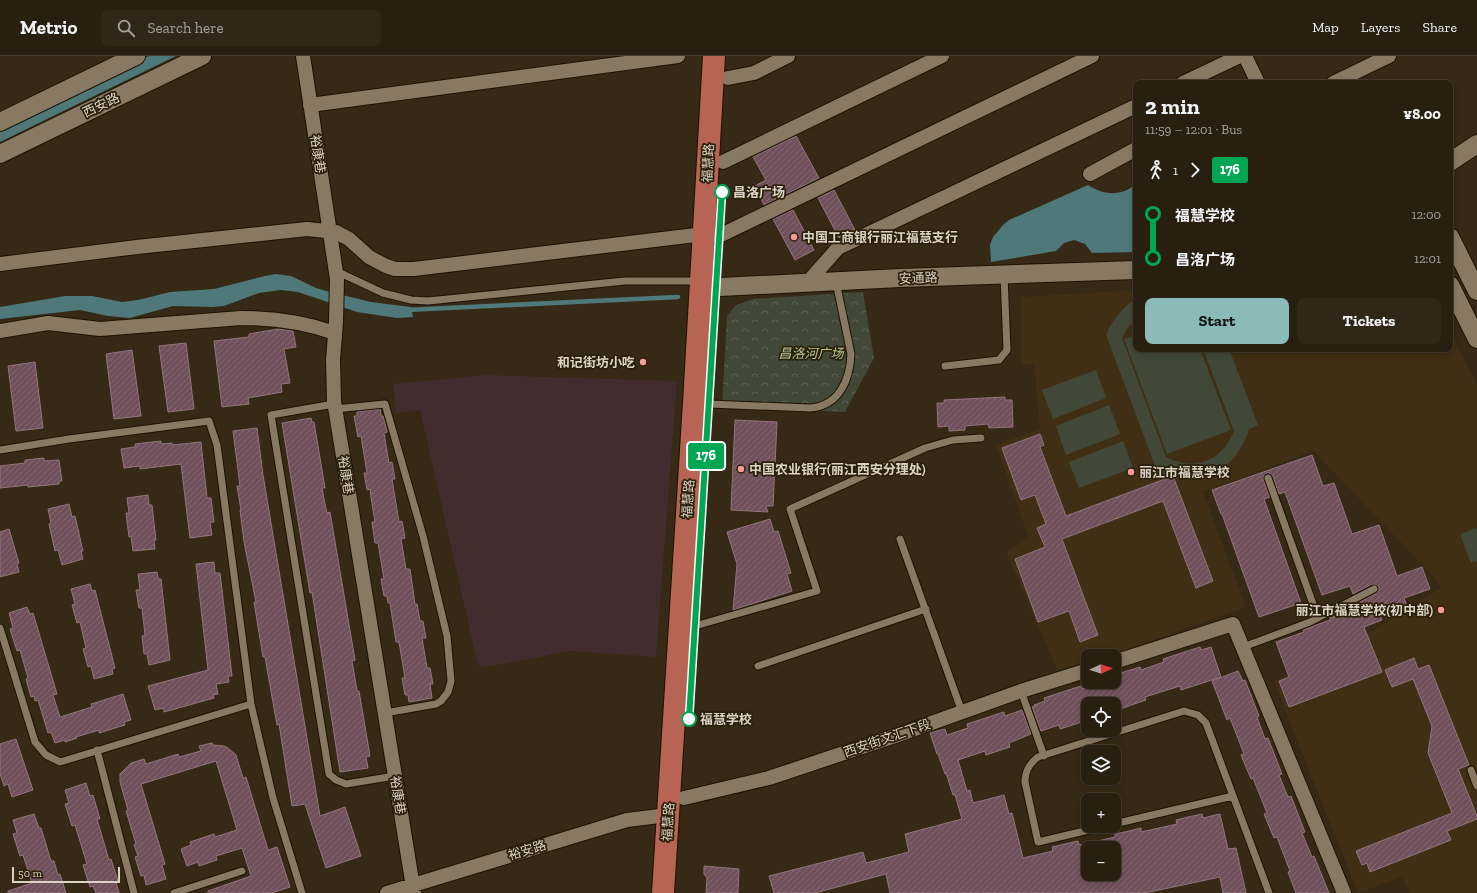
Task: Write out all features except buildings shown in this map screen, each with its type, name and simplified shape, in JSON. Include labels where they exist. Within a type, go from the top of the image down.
[{"type":"main road","name":"福慧路","points":[[711,235],[714,56]]},
{"type":"main road","name":"福慧路","points":[[663,893],[706,285],[711,235],[723,162],[729,56]]},
{"type":"main road","name":"福慧路","points":[[678,893],[709,404],[706,285]]},
{"type":"street","points":[[0,122],[136,56]]},
{"type":"street","name":"西安路","points":[[0,154],[202,56]]},
{"type":"street","name":"裕康巷","points":[[303,56],[337,275],[333,374],[335,406],[413,889]]},
{"type":"street","points":[[310,104],[678,56]]},
{"type":"street","points":[[728,78],[754,73],[788,56]]},
{"type":"street","points":[[723,162],[942,56]]},
{"type":"street","points":[[0,264],[307,229],[330,230],[343,235],[369,257],[395,269],[433,268],[711,235],[1092,56]]},
{"type":"street","points":[[1189,80],[1240,56]]},
{"type":"street","points":[[1245,56],[1257,80]]},
{"type":"street","points":[[1339,80],[1389,56]]},
{"type":"street","points":[[807,283],[838,248],[1133,107]]},
{"type":"street","points":[[1453,160],[1477,144]]},
{"type":"street","points":[[1090,174],[1133,151]]},
{"type":"street","points":[[1453,243],[1477,291]]},
{"type":"street","name":"安通路","points":[[706,285],[807,283],[1133,270]]},
{"type":"street","points":[[1453,291],[1477,339]]},
{"type":"street","points":[[0,330],[48,323],[100,329],[241,318],[262,318],[336,327]]},
{"type":"street","points":[[1121,660],[1233,624],[1344,893]]},
{"type":"street","name":"西安街文汇下段","points":[[684,798],[769,778],[895,736],[1021,691],[1081,672]]},
{"type":"street","name":"裕安路","points":[[387,893],[413,889],[627,820],[668,815]]},
{"type":"lane","points":[[337,275],[383,293],[411,300],[428,300],[625,281],[706,285]]},
{"type":"lane","points":[[945,366],[999,360],[1007,350],[1004,275]]},
{"type":"lane","points":[[709,404],[810,408],[829,402],[844,386],[850,365],[851,354],[836,281]]},
{"type":"lane","points":[[385,713],[436,704],[448,692],[451,682],[447,636],[423,536],[385,404],[335,406],[271,415],[329,774],[340,782],[346,784],[395,776]]},
{"type":"lane","points":[[0,450],[69,439],[209,422],[217,445],[251,704],[273,798],[302,893]]},
{"type":"lane","points":[[695,626],[817,591],[790,509],[925,448],[954,440],[981,438]]},
{"type":"lane","points":[[1268,478],[1318,618]]},
{"type":"lane","points":[[900,539],[962,712]]},
{"type":"lane","points":[[1243,647],[1318,618],[1374,589]]},
{"type":"lane","points":[[758,666],[926,609]]},
{"type":"lane","points":[[0,628],[35,742],[46,755],[60,762],[251,704]]},
{"type":"lane","points":[[1021,691],[1044,756]]},
{"type":"lane","points":[[1081,832],[1038,842],[1025,776],[1028,766],[1038,757],[1184,711],[1189,712],[1198,715],[1206,723],[1269,893]]},
{"type":"lane","points":[[97,750],[134,893]]},
{"type":"lane","points":[[1470,770],[1477,786]]},
{"type":"lane","points":[[1121,822],[1233,796]]},
{"type":"lane","points":[[174,893],[242,871]]},
{"type":"shaded area","points":[[1133,290],[1133,352],[1453,352],[1453,338],[1477,385],[1477,893],[1410,893],[1402,877],[1358,893],[1274,682],[1371,632],[1441,588],[1430,573],[1314,451],[1203,492],[1246,607],[1121,651],[1121,649],[1081,649],[1081,666],[1059,674],[1006,552],[1029,538],[996,445],[1040,429],[1034,364],[1021,365],[1021,297]]},
{"type":"shaded area","points":[[486,375],[677,381],[656,657],[571,651],[480,668],[476,657],[420,410],[396,414],[393,384]]},
{"type":"green space","name":"昌洛河广场","points":[[863,292],[874,358],[845,412],[722,406],[727,316],[736,305],[753,299]]},
{"type":"green space","points":[[1133,301],[1133,322],[1126,330],[1122,338],[1166,457],[1187,463],[1206,461],[1222,450],[1229,441],[1234,431],[1204,352],[1230,352],[1258,425],[1249,429],[1243,444],[1226,466],[1214,473],[1188,479],[1173,478],[1158,474],[1106,335],[1118,315]]},
{"type":"green space","points":[[1133,336],[1133,352],[1201,352],[1231,430],[1167,454],[1124,339]]},
{"type":"green space","points":[[1096,370],[1106,398],[1053,419],[1042,390]]},
{"type":"green space","points":[[1109,405],[1120,434],[1066,455],[1056,426]]},
{"type":"green space","points":[[1123,441],[1133,468],[1079,488],[1069,462]]},
{"type":"green space","points":[[1477,528],[1477,561],[1471,563],[1460,534]]},
{"type":"water","points":[[149,56],[176,56],[0,142],[0,129]]},
{"type":"water","points":[[1088,185],[1106,193],[1118,193],[1133,186],[1133,252],[1092,253],[1085,244],[1074,240],[1064,243],[1056,251],[991,262],[990,245],[993,237],[1009,220]]},
{"type":"water","points":[[276,274],[291,276],[316,288],[371,302],[411,307],[413,317],[397,318],[357,312],[298,292],[281,290],[259,293],[224,306],[173,306],[130,318],[108,316],[80,310],[0,319],[0,307],[65,296],[92,296],[122,302],[138,300],[170,292],[214,289]]},
{"type":"waterway","points":[[406,310],[678,297]]},
{"type":"bus line","name":"176","points":[[689,719],[722,192]]},
{"type":"place","name":"昌洛广场","points":[[722,192]]},
{"type":"place","name":"中国工商银行丽江福慧支行","points":[[794,237]]},
{"type":"place","name":"和记街坊小吃","points":[[643,362]]},
{"type":"place","name":"中国农业银行(丽江西安分理处)","points":[[741,469]]},
{"type":"place","name":"丽江市福慧学校","points":[[1131,472]]},
{"type":"place","name":"丽江市福慧学校(初中部)","points":[[1441,610]]},
{"type":"place","name":"福慧学校","points":[[689,719]]}]
